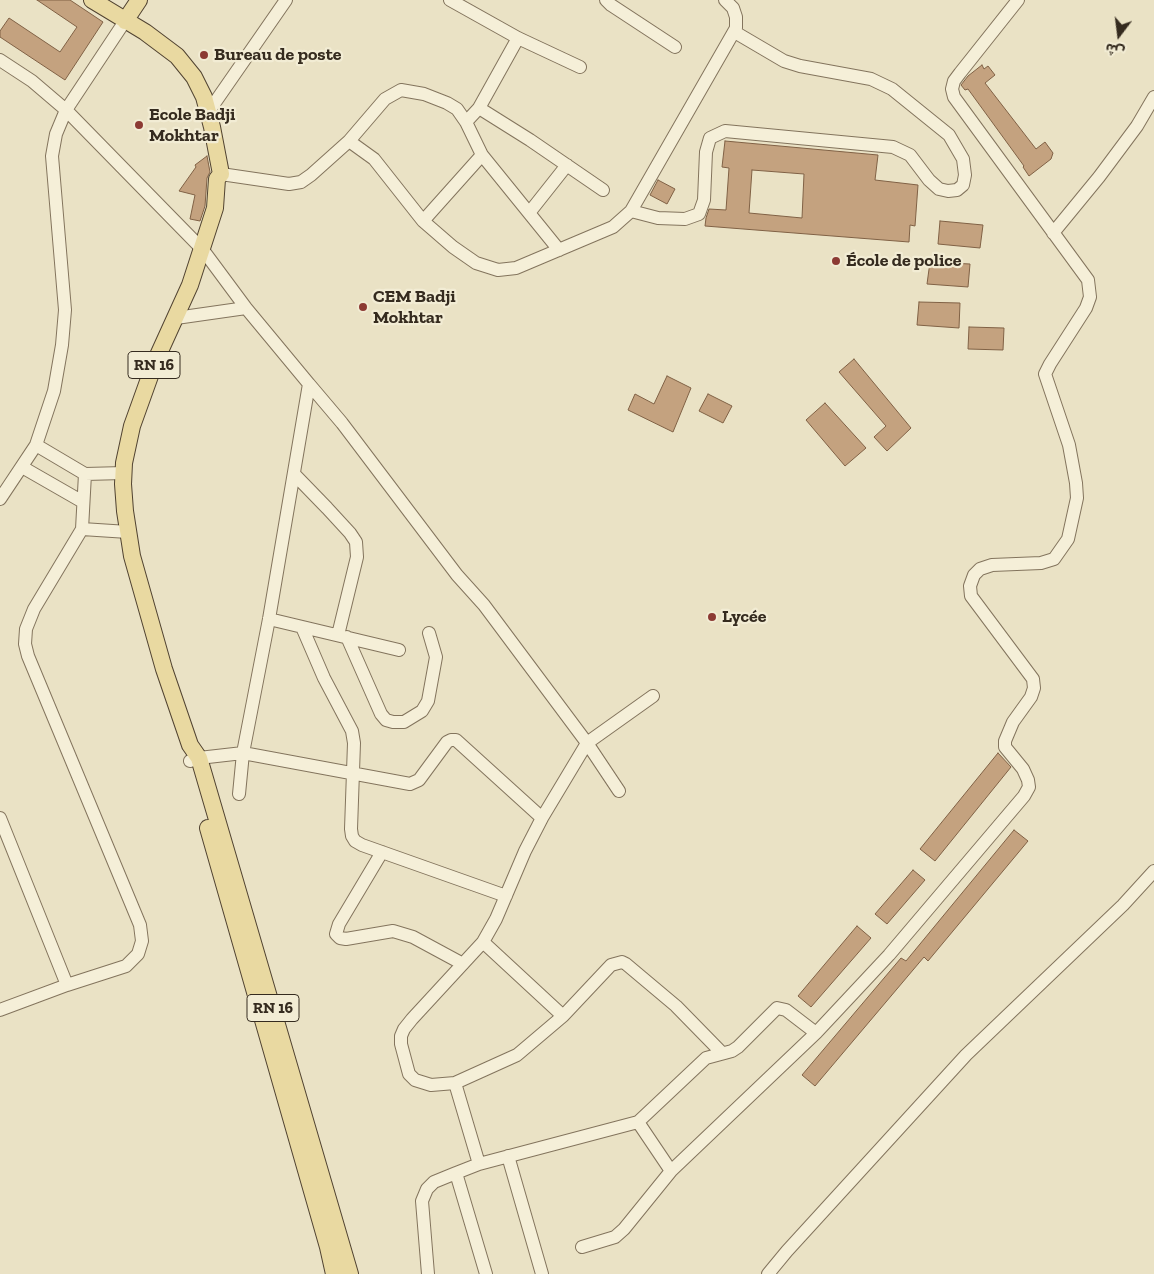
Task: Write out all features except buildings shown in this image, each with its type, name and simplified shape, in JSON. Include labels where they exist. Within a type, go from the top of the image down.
[{"type":"main road","name":"RN 16","points":[[92,0],[159,42],[184,64],[198,86],[209,111],[221,174],[218,179],[214,208],[190,285],[155,362],[139,402],[129,436],[124,473],[128,532],[134,563],[164,669],[284,1042],[350,1274]]},
{"type":"main road","points":[[125,21],[139,0]]},
{"type":"main road","name":"RN 16","points":[[193,755],[334,1274]]},
{"type":"street","points":[[209,111],[286,0]]},
{"type":"street","points":[[450,0],[472,5],[518,38],[580,67]]},
{"type":"street","points":[[606,0],[675,48]]},
{"type":"street","points":[[349,141],[374,159],[423,221],[453,247],[476,263],[498,270],[516,268],[613,227],[632,211],[735,30],[736,17],[733,8],[725,0]]},
{"type":"street","points":[[582,1247],[615,1237],[624,1230],[671,1171],[816,1033],[895,948],[1024,796],[1029,787],[1023,770],[1005,748],[1005,741],[1013,722],[1032,697],[1034,679],[971,596],[970,586],[974,575],[980,569],[992,565],[1040,563],[1054,559],[1068,539],[1077,498],[1076,483],[1069,445],[1046,374],[1050,364],[1086,308],[1090,297],[1088,280],[954,97],[952,89],[954,81],[960,72],[1018,0]]},
{"type":"street","points":[[0,499],[36,445],[54,391],[62,345],[65,310],[52,156],[56,134],[66,110],[125,21]]},
{"type":"street","points":[[632,211],[658,218],[685,219],[700,214],[704,200],[706,152],[710,138],[725,131],[893,147],[910,155],[929,180],[939,189],[956,190],[963,184],[966,175],[963,159],[949,134],[892,88],[871,79],[800,66],[784,61],[738,34],[735,30]]},
{"type":"street","points":[[466,122],[479,108],[518,38]]},
{"type":"street","points":[[0,60],[32,82],[66,110],[202,250],[246,308],[342,423],[457,576],[484,605],[587,743],[619,790]]},
{"type":"street","points":[[221,174],[289,184],[301,182],[311,176],[349,141],[385,99],[401,90],[424,94],[458,109],[482,155],[559,250]]},
{"type":"street","points":[[1054,233],[1110,163],[1154,97]]},
{"type":"street","points":[[479,108],[604,190]]},
{"type":"street","points":[[423,221],[482,155]]},
{"type":"street","points":[[529,213],[567,165]]},
{"type":"street","points":[[176,318],[246,308]]},
{"type":"street","points":[[239,794],[243,753],[269,619],[309,384]]},
{"type":"street","points":[[36,445],[85,474],[124,473]]},
{"type":"street","points":[[22,467],[83,502]]},
{"type":"street","points":[[0,1010],[67,985],[126,966],[138,954],[142,941],[140,925],[28,656],[25,644],[26,629],[34,610],[82,529],[85,474]]},
{"type":"street","points":[[294,474],[356,542],[357,556],[342,636],[381,714],[386,720],[404,722],[422,711],[428,702],[436,657],[428,633]]},
{"type":"street","points":[[82,529],[128,532]]},
{"type":"street","points":[[269,619],[399,650]]},
{"type":"street","points":[[302,627],[324,678],[352,731],[354,743],[352,836],[355,841],[506,896]]},
{"type":"street","points":[[653,696],[587,743],[542,818],[525,851],[496,919],[483,942],[412,1019],[401,1036],[401,1044],[409,1074],[415,1080],[430,1085],[455,1083],[517,1055],[563,1016],[611,965],[622,962],[676,1006],[722,1053]]},
{"type":"street","points":[[193,755],[243,753],[410,784],[415,782],[447,742],[456,740],[542,818]]},
{"type":"street","points":[[0,818],[67,985]]},
{"type":"street","points":[[382,852],[339,924],[336,934],[346,940],[393,931],[413,937],[463,964]]},
{"type":"street","points":[[768,1274],[966,1055],[1123,905],[1154,871]]},
{"type":"street","points":[[483,942],[563,1016]]},
{"type":"street","points":[[428,1274],[422,1201],[427,1189],[434,1182],[479,1164],[638,1122],[706,1058],[732,1051],[777,1008],[786,1010],[816,1033]]},
{"type":"street","points":[[455,1083],[479,1164]]},
{"type":"street","points":[[638,1122],[671,1171]]},
{"type":"street","points":[[508,1156],[542,1274]]},
{"type":"street","points":[[456,1173],[486,1274]]},
{"type":"place","name":"Bureau de poste","points":[[204,55]]},
{"type":"place","name":"Ecole Badji Mokhtar","points":[[139,125]]},
{"type":"place","name":"École de police","points":[[836,261]]},
{"type":"place","name":"CEM Badji Mokhtar","points":[[363,307]]},
{"type":"place","name":"Lycée","points":[[712,617]]}]
